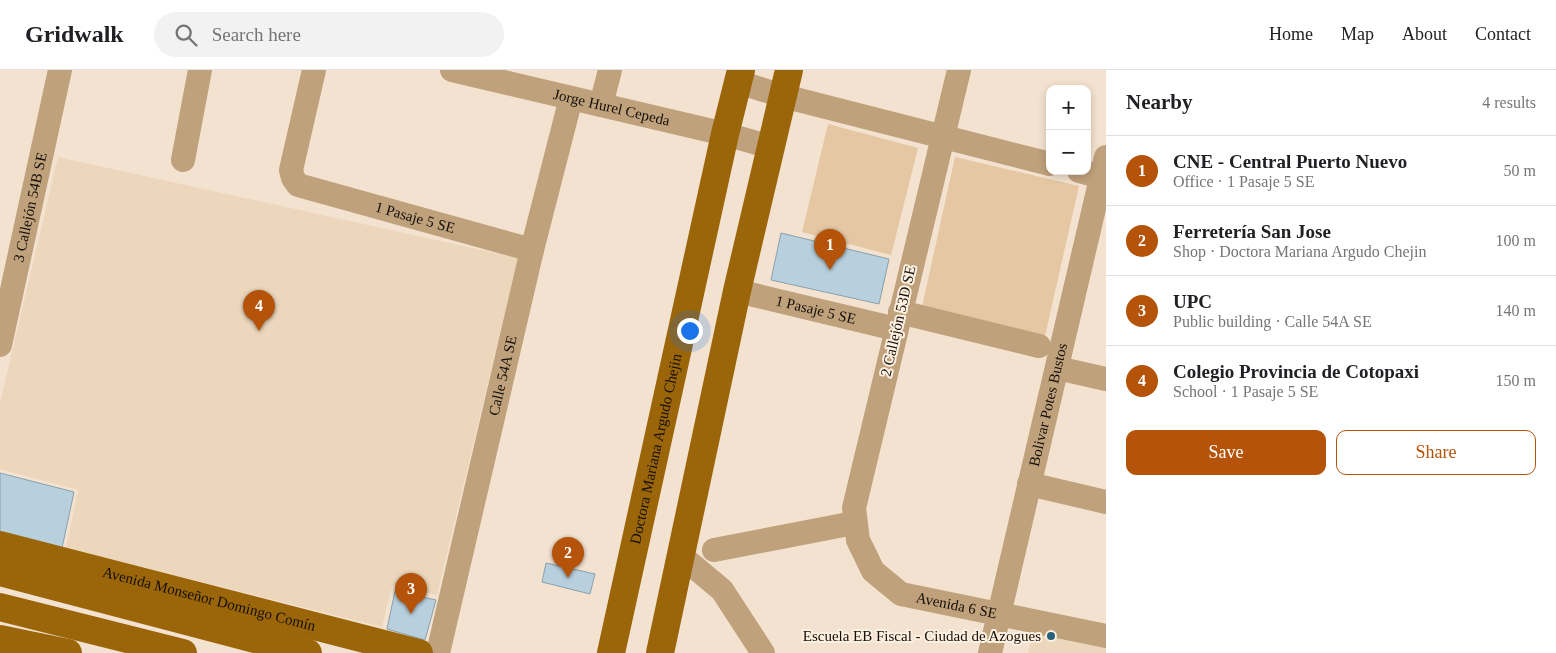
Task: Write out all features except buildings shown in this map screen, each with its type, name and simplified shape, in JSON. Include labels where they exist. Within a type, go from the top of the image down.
[{"type":"main road","points":[[660,653],[737,291],[789,70]]},
{"type":"main road","name":"Doctora Mariana Argudo Chejin","points":[[611,653],[725,134],[740,76]]},
{"type":"main road","name":"Avenida Monseñor Domingo Comín","points":[[0,544],[419,653]]},
{"type":"main road","name":"Avenida Monseñor Domingo Comín","points":[[0,572],[308,653]]},
{"type":"main road","points":[[0,608],[183,653]]},
{"type":"main road","points":[[0,639],[68,653]]},
{"type":"street","name":"3 Callejón 54B SE","points":[[0,345],[60,70]]},
{"type":"street","points":[[183,160],[200,70]]},
{"type":"street","name":"1 Pasaje 5 SE","points":[[314,70],[291,170],[293,178],[298,185],[532,250]]},
{"type":"street","name":"Jorge Hurel Cepeda","points":[[452,70],[502,76],[571,98],[725,134],[771,147]]},
{"type":"street","points":[[601,105],[610,70]]},
{"type":"street","name":"2 Callejón 53D SE","points":[[874,570],[858,540],[854,523],[854,508],[959,70]]},
{"type":"street","points":[[740,76],[783,96],[1046,163]]},
{"type":"street","name":"Calle 54A SE","points":[[438,653],[532,250],[571,98]]},
{"type":"street","name":"Bolivar Potes Bustos","points":[[990,653],[1057,368],[1097,233],[1095,168]]},
{"type":"street","name":"1 Pasaje 5 SE","points":[[737,291],[1038,346]]},
{"type":"street","points":[[1057,368],[1106,379]]},
{"type":"street","points":[[1029,484],[1106,502]]},
{"type":"street","points":[[714,550],[854,523]]},
{"type":"street","points":[[680,555],[722,590],[763,653]]},
{"type":"street","name":"Avenida 6 SE","points":[[874,570],[901,594],[1106,636]]},
{"type":"shaded area","points":[[828,124],[918,148],[891,255],[802,232]]},
{"type":"shaded area","points":[[58,157],[518,258],[437,595],[392,585],[382,627],[66,548],[78,490],[0,469],[0,403]]},
{"type":"shaded area","points":[[955,157],[1079,186],[1045,336],[922,307]]},
{"type":"shaded area","name":"Escuela EB Fiscal - Ciudad de Azogues","points":[[1034,627],[1106,644],[1106,653],[1028,653]]},
{"type":"place","name":"CNE - Central Puerto Nuevo","points":[[830,270]]},
{"type":"place","name":"Colegio Provincia de Cotopaxi","points":[[259,331]]},
{"type":"place","name":"Ferretería San Jose","points":[[568,578]]},
{"type":"place","name":"UPC","points":[[411,614]]},
{"type":"place","name":"Escuela EB Fiscal - Ciudad de Azogues","points":[[1051,636]]}]
